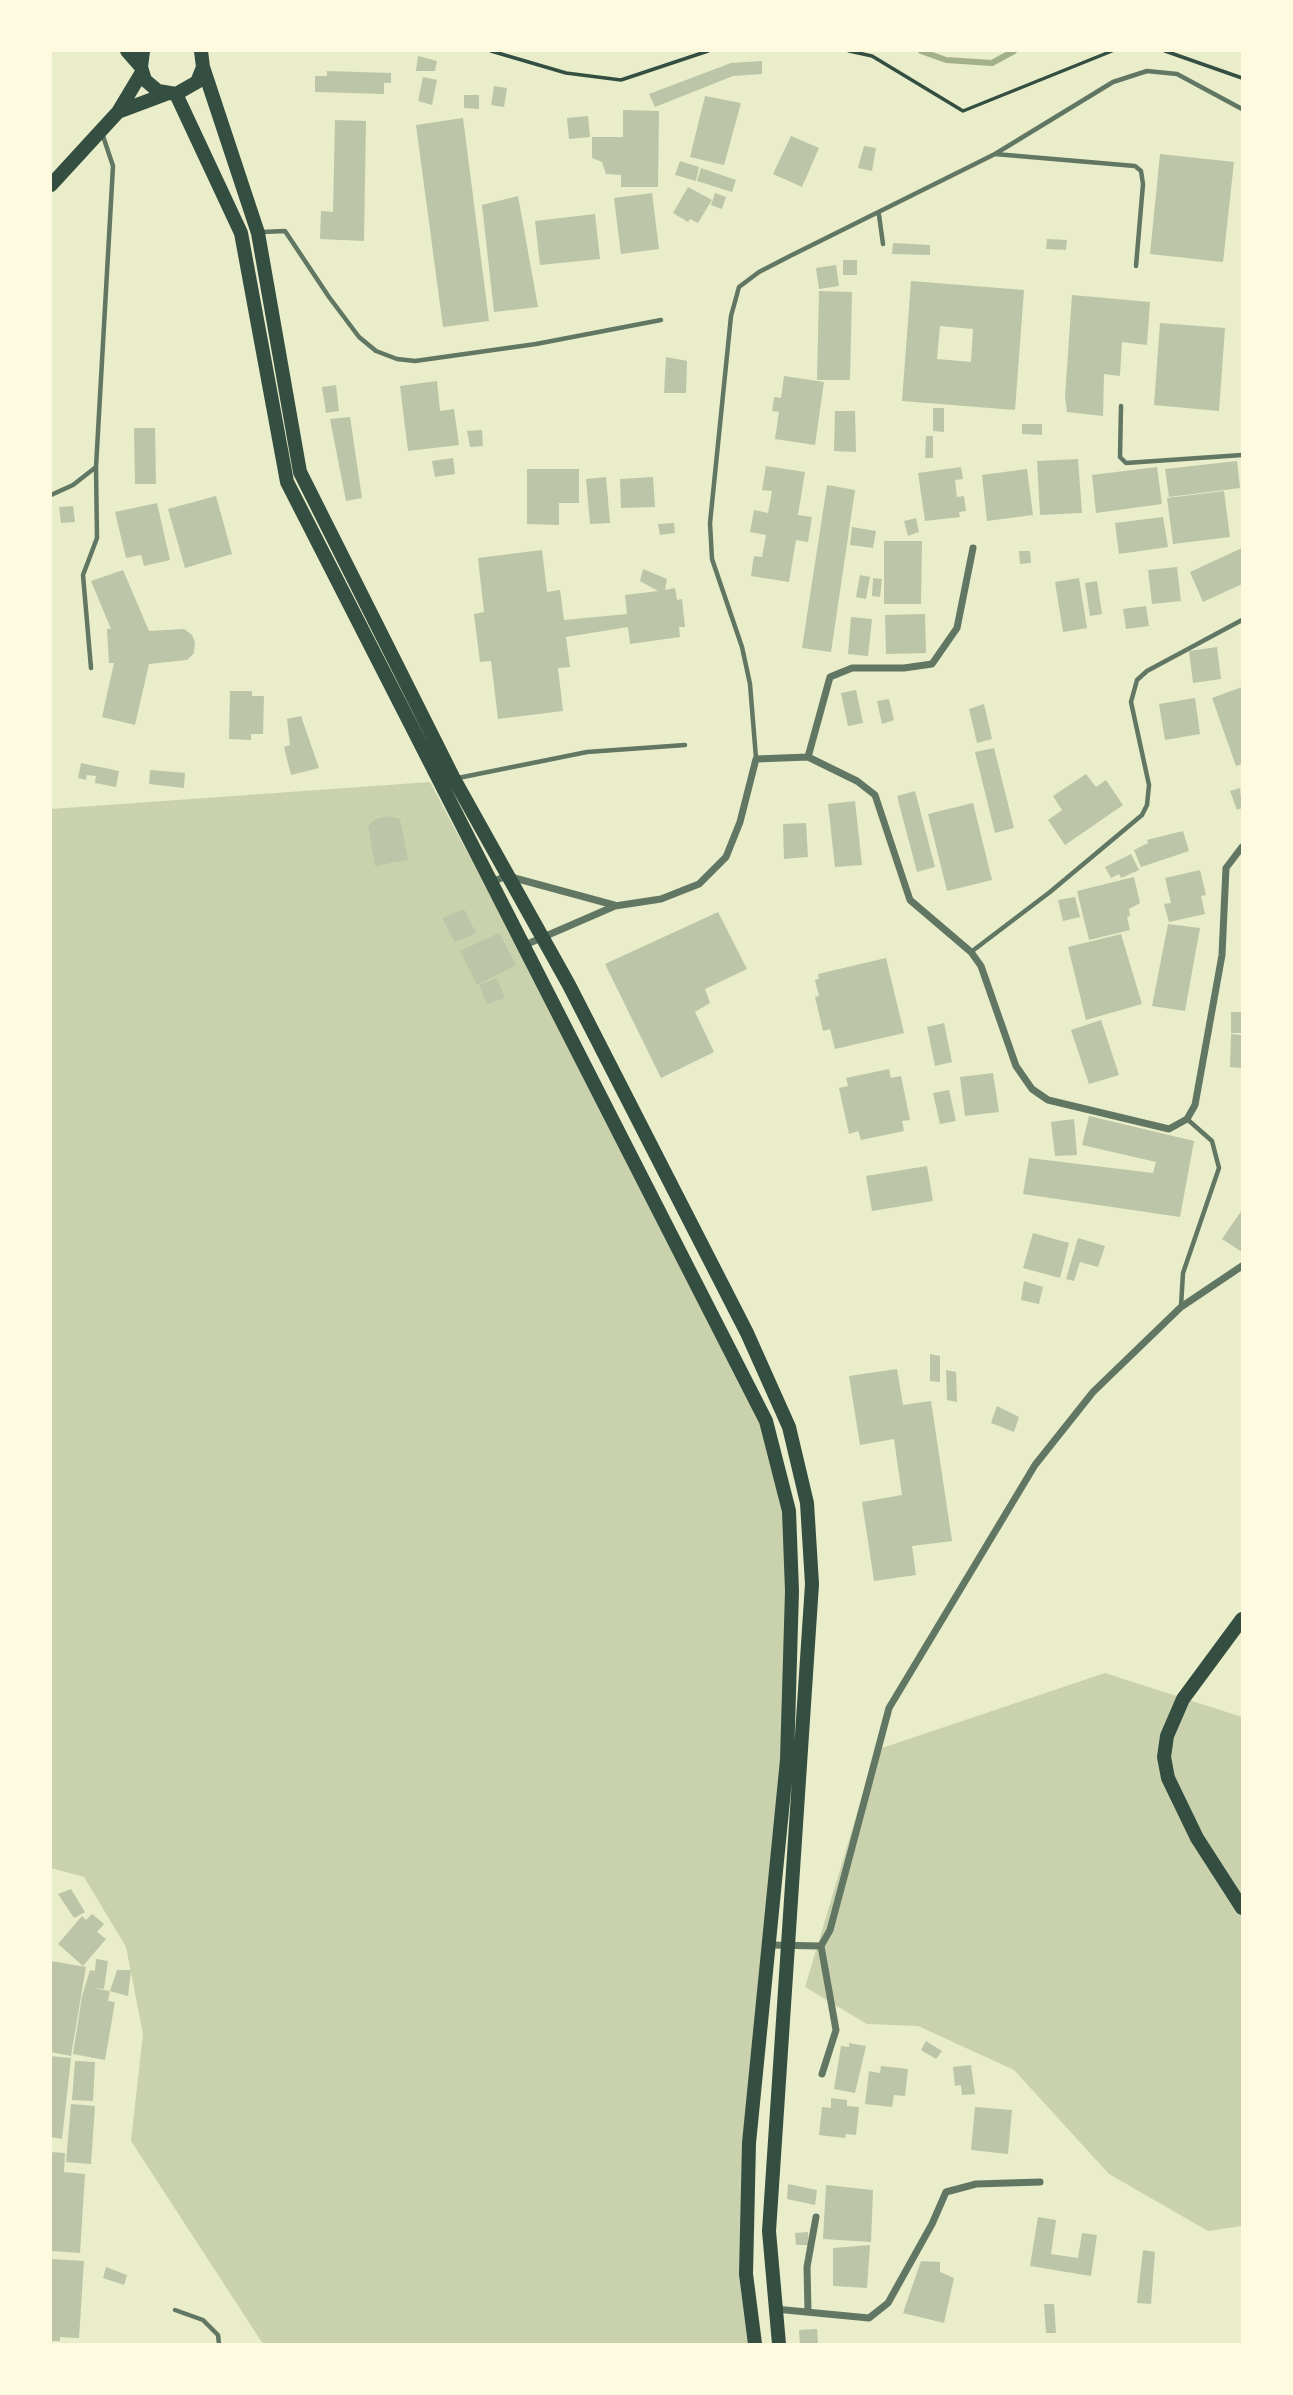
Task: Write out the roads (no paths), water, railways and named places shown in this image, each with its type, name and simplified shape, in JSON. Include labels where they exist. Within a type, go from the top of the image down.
[{"type":"main road","points":[[127,51],[150,87],[171,94],[241,233],[287,482],[490,882],[525,945],[622,1144],[766,1421],[789,1511],[792,1591],[788,1760],[749,2143],[746,2274],[755,2344]]},
{"type":"main road","points":[[51,185],[118,112],[141,70],[143,51]]},
{"type":"main road","points":[[201,51],[203,67],[258,233],[300,472],[454,779],[543,935],[747,1333],[789,1427],[807,1503],[812,1584],[769,2231],[779,2344]]},
{"type":"main road","points":[[118,112],[192,88],[203,67]]},
{"type":"main road","points":[[1242,1619],[1183,1699],[1167,1737],[1164,1757],[1168,1778],[1197,1838],[1242,1908]]},
{"type":"street","points":[[808,757],[830,677],[852,668],[904,668],[932,664],[957,628],[973,548]]},
{"type":"street","points":[[525,945],[615,905],[661,900],[699,884],[726,857],[740,822],[756,759],[808,757],[858,781],[875,795],[910,900],[971,951],[987,980],[1016,1066],[1040,1096],[1169,1129],[1187,1119],[1195,1105],[1222,955],[1226,868],[1242,847]]},
{"type":"street","points":[[490,882],[507,876],[615,905]]},
{"type":"street","points":[[822,2074],[836,2030],[821,1946],[830,1930],[889,1708],[1035,1465],[1093,1392],[1181,1307],[1242,1266]]},
{"type":"street","points":[[769,1945],[821,1946]]},
{"type":"street","points":[[774,2309],[869,2318],[888,2303],[932,2224],[946,2192],[976,2184],[1040,2182]]},
{"type":"street","points":[[808,2312],[807,2267],[816,2217]]},
{"type":"lane","points":[[756,759],[750,684],[742,647],[726,608],[711,547],[710,523],[731,316],[739,288],[759,272],[879,215],[995,155],[1114,82],[1147,71],[1177,74],[1242,109]]},
{"type":"lane","points":[[91,668],[83,575],[97,538],[96,467],[113,166],[100,129]]},
{"type":"lane","points":[[995,155],[1135,166],[1141,171],[1143,184],[1136,266]]},
{"type":"lane","points":[[879,215],[883,244]]},
{"type":"lane","points":[[258,233],[285,231],[328,298],[359,337],[376,351],[397,359],[415,361],[536,344],[661,320]]},
{"type":"lane","points":[[1121,406],[1120,457],[1126,463],[1242,455]]},
{"type":"lane","points":[[51,495],[73,485],[96,467]]},
{"type":"lane","points":[[971,951],[1050,892],[1142,815],[1147,805],[1149,785],[1131,702],[1137,680],[1147,671],[1242,620]]},
{"type":"lane","points":[[454,779],[587,752],[685,746]]},
{"type":"lane","points":[[1181,1307],[1183,1273],[1219,1168],[1212,1141],[1187,1119]]},
{"type":"lane","points":[[175,2310],[203,2320],[218,2335],[219,2344]]},
{"type":"waterway","points":[[921,51],[946,60],[992,63],[1014,51]]}]
